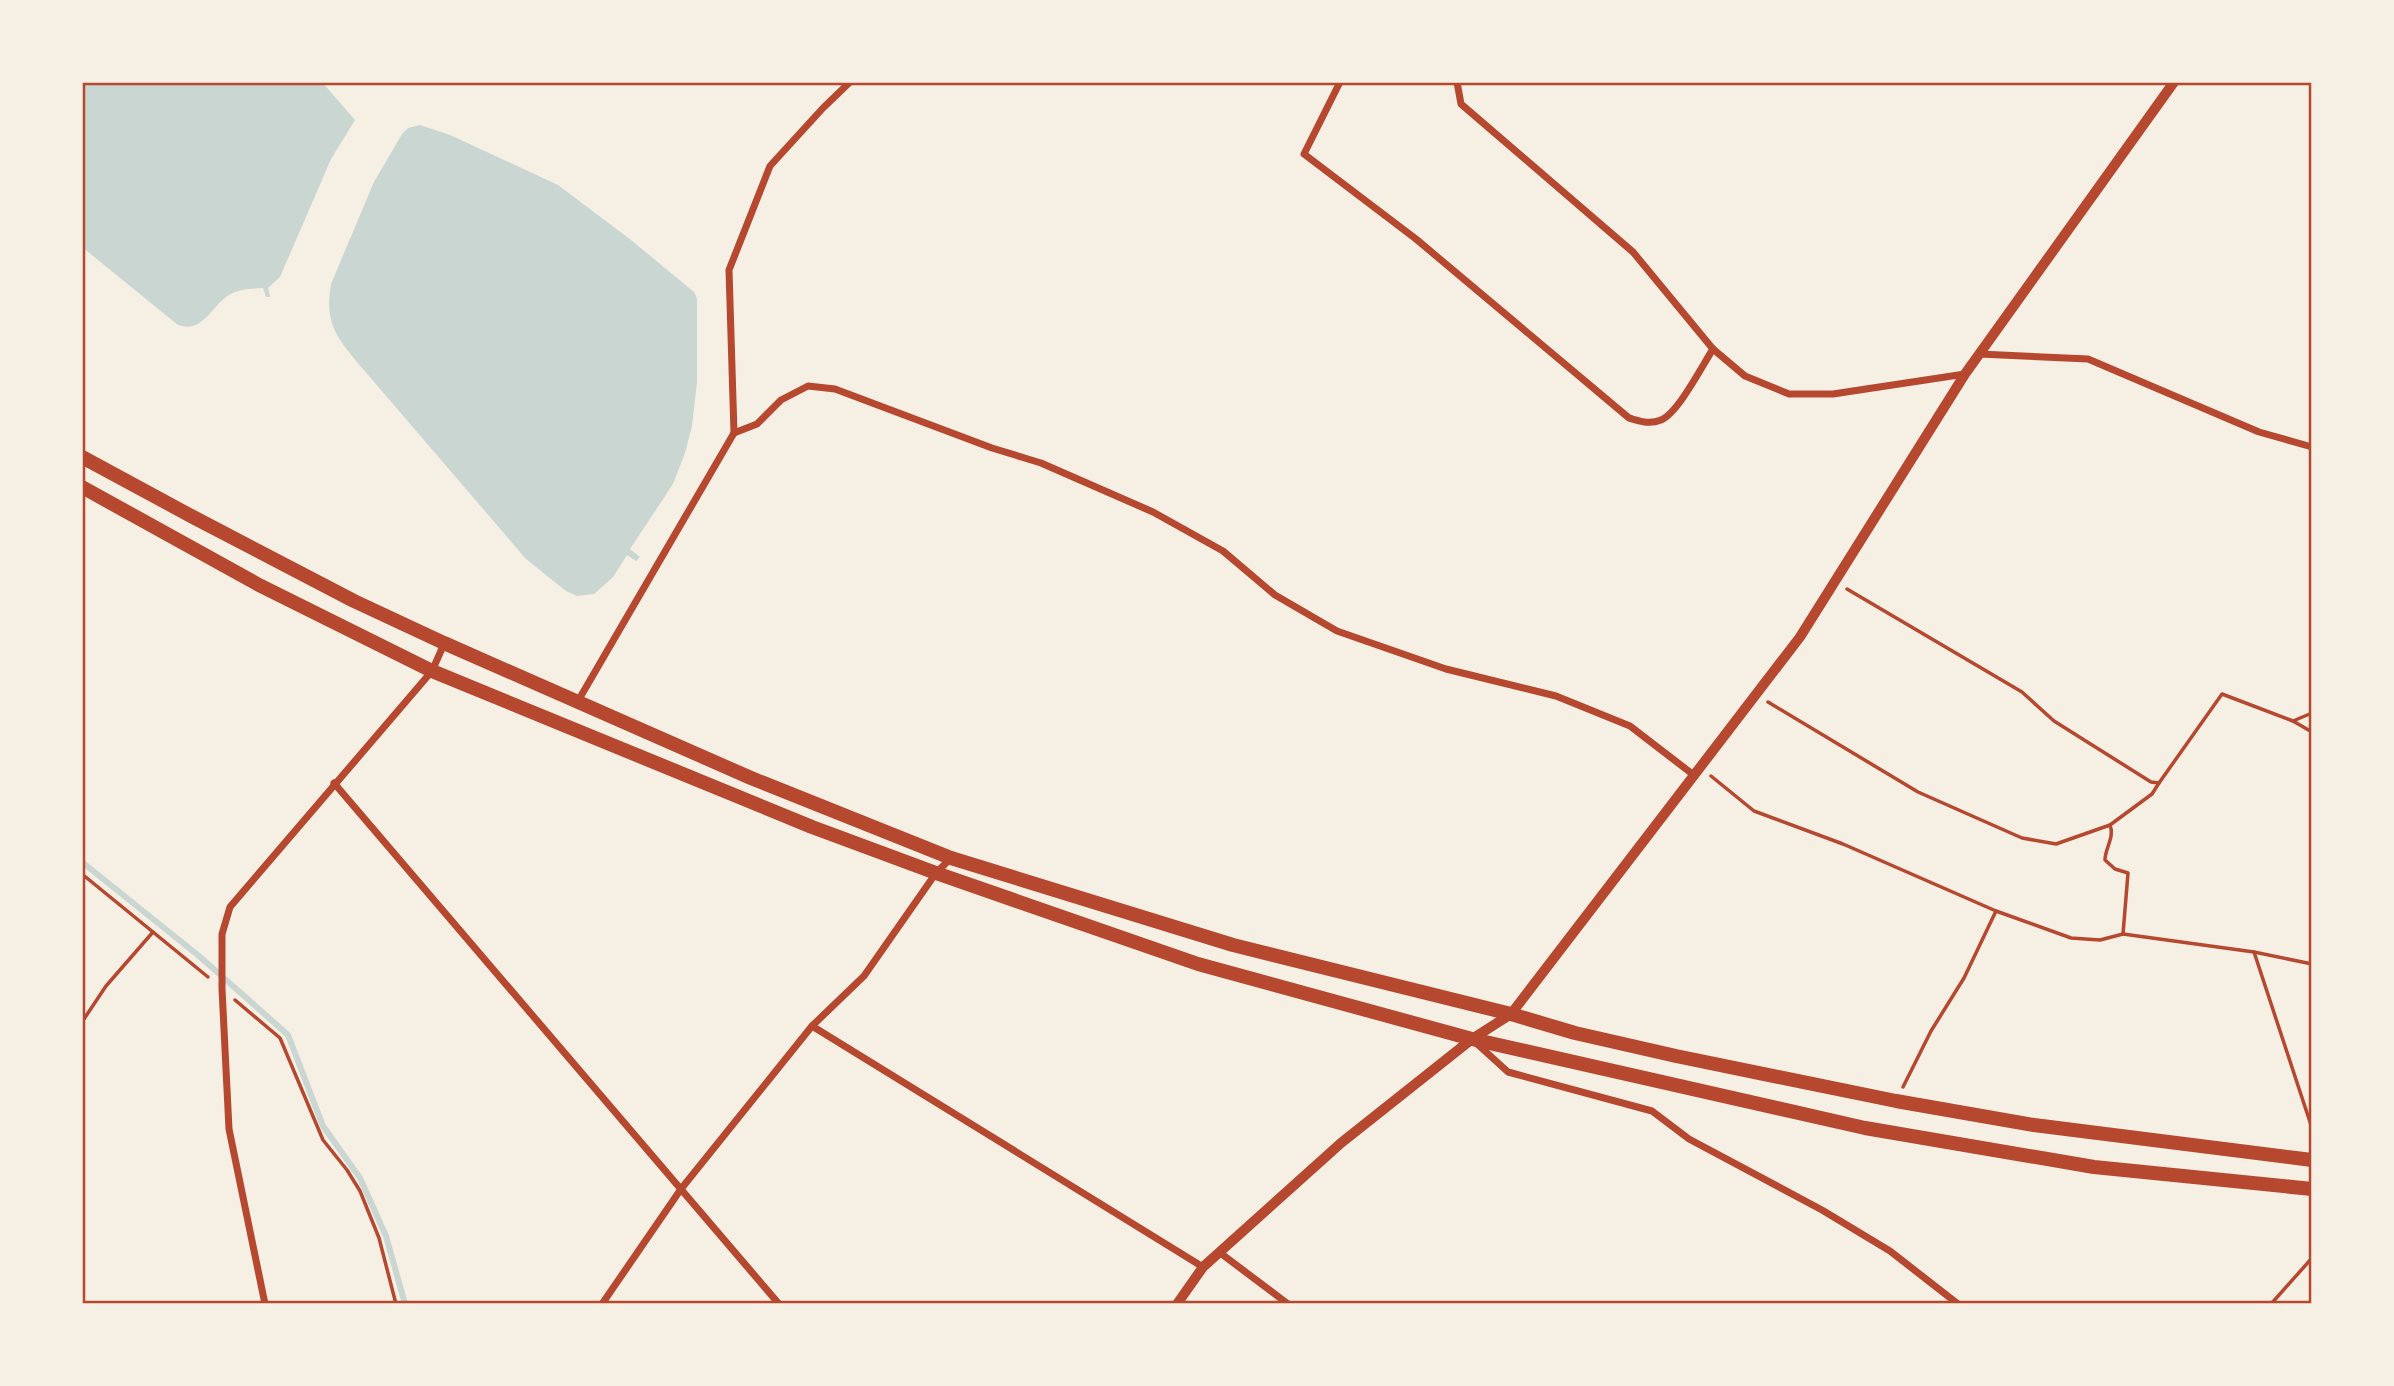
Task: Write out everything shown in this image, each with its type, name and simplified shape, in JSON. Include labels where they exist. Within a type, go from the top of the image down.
[{"type":"highway","points":[[82,457],[341,594],[444,643],[751,778],[950,858],[1233,945],[1511,1014],[1575,1033],[1676,1056],[1895,1101],[2034,1125],[2311,1155]]},
{"type":"highway","points":[[82,487],[259,585],[432,671],[812,827],[1198,964],[1472,1039],[1865,1128],[2094,1167],[2312,1189]]},
{"type":"street","points":[[578,701],[734,433],[729,270],[770,166],[850,82]]},
{"type":"street","points":[[1340,82],[1304,154],[1416,239],[1629,418],[1647,423],[1664,419],[1675,408],[1713,349]]},
{"type":"street","points":[[1457,82],[1461,104],[1633,252],[1713,349],[1745,376],[1789,394],[1833,394],[1965,374]]},
{"type":"street","points":[[1177,1304],[1203,1267],[1341,1143],[1472,1039],[1511,1014],[1800,637],[1965,374],[2174,82]]},
{"type":"street","points":[[1979,354],[2088,359],[2259,432],[2312,447]]},
{"type":"street","points":[[734,433],[757,424],[781,400],[808,386],[835,389],[992,448],[1041,463],[1153,512],[1223,551],[1275,595],[1337,631],[1446,670],[1556,696],[1629,726],[1698,773]]},
{"type":"street","points":[[265,1304],[229,1129],[222,934],[230,907],[432,671],[444,643]]},
{"type":"street","points":[[334,783],[779,1304]]},
{"type":"street","points":[[602,1304],[681,1189],[812,1026],[864,976],[936,873],[950,858]]},
{"type":"street","points":[[812,1026],[1203,1267]]},
{"type":"street","points":[[1472,1039],[1508,1072],[1652,1111],[1689,1139],[1822,1210],[1889,1251],[1958,1304]]},
{"type":"street","points":[[1219,1252],[1288,1304]]},
{"type":"path","points":[[1835,582],[2022,692],[2054,721],[2151,782],[2159,783]]},
{"type":"path","points":[[1757,695],[1918,792],[2022,838],[2056,844],[2110,825],[2152,794],[2222,694],[2293,721],[2312,732]]},
{"type":"path","points":[[2293,721],[2312,713]]},
{"type":"path","points":[[1698,773],[1754,811],[1843,844],[1996,911],[2071,937],[2100,940],[2123,934],[2254,952],[2312,964]]},
{"type":"path","points":[[2110,825],[2113,831],[2105,860],[2115,869],[2128,873],[2123,934]]},
{"type":"path","points":[[82,874],[222,986],[280,1038],[323,1140],[360,1191],[379,1238],[396,1304]]},
{"type":"path","points":[[1895,1101],[1931,1031],[1964,978],[1996,911]]},
{"type":"path","points":[[82,1022],[106,986],[153,932]]},
{"type":"path","points":[[2254,952],[2311,1125],[2311,1155]]},
{"type":"path","points":[[2271,1304],[2312,1258]]},
{"type":"shaded area","points":[[82,82],[322,82],[355,120],[331,159],[280,277],[268,288],[270,297],[266,297],[263,288],[237,291],[223,300],[201,322],[187,327],[178,325],[82,247]]},
{"type":"shaded area","points":[[420,125],[450,135],[558,185],[631,240],[694,292],[697,298],[697,382],[692,426],[685,453],[673,484],[630,549],[640,557],[636,561],[627,555],[613,577],[594,594],[577,596],[566,591],[526,559],[357,362],[333,326],[329,308],[331,284],[374,182],[402,134],[408,128]]},
{"type":"waterway","points":[[82,862],[199,956],[288,1035],[323,1126],[360,1178],[386,1236],[405,1304]]}]
